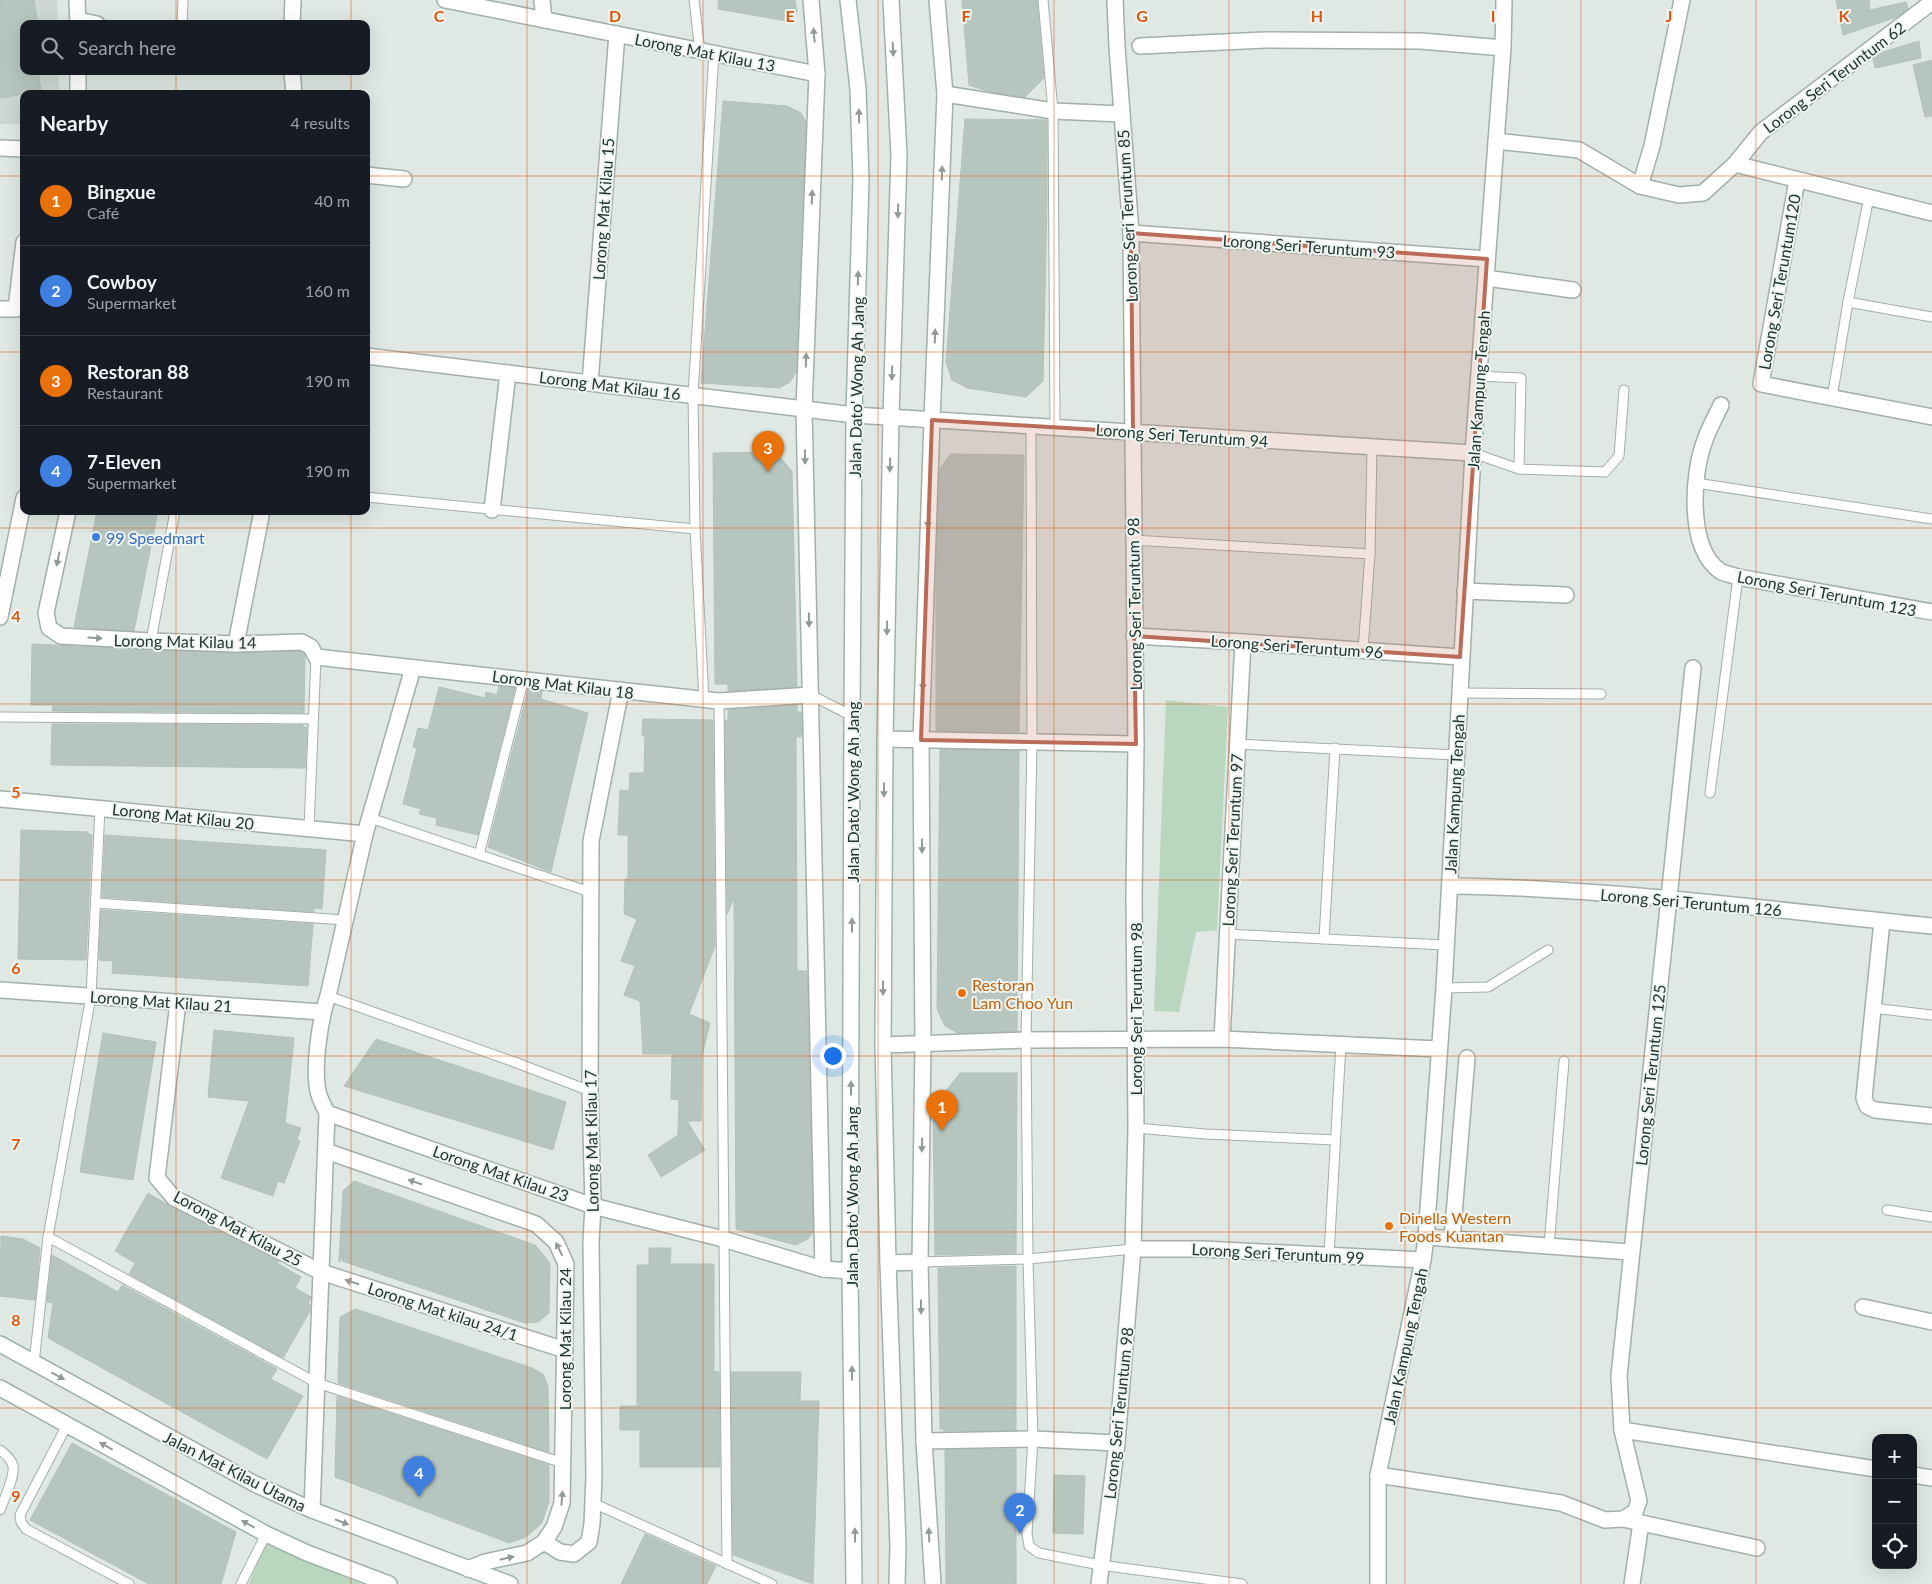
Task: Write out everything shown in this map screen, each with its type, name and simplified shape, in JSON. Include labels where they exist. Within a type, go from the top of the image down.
[{"type":"street","points":[[77,0],[78,20]]},
{"type":"street","points":[[292,20],[293,0]]},
{"type":"street","name":"Lorong Mat Kilau 13","points":[[445,0],[817,74]]},
{"type":"street","points":[[542,0],[544,20]]},
{"type":"street","points":[[811,0],[817,74],[804,408],[823,1269]]},
{"type":"street","name":"Jalan Dato' Wong Ah Jang","points":[[848,0],[858,88],[862,180],[854,415],[852,716],[850,1270],[854,1584]]},
{"type":"street","name":"Jalan Dato' Wong Ah Jang","points":[[890,0],[900,155],[891,417],[885,739],[883,1045],[898,1583]]},
{"type":"street","points":[[933,1584],[924,1441],[920,1262],[923,1044],[921,740],[946,94],[937,0]]},
{"type":"street","name":"Lorong Seri Teruntum 85","points":[[1115,0],[1131,233],[1133,432]]},
{"type":"street","name":"Jalan Kampung Tengah","points":[[1378,1584],[1378,1475],[1423,1260],[1426,1237],[1450,886],[1460,657],[1478,376],[1503,48],[1504,0]]},
{"type":"street","points":[[1640,186],[1652,146],[1682,0]]},
{"type":"street","name":"Lorong Seri Teruntum 62","points":[[1496,142],[1579,150],[1640,186],[1679,195],[1703,193],[1735,164],[1761,132],[1931,5]]},
{"type":"street","name":"Lorong Mat Kilau 15","points":[[590,383],[617,34]]},
{"type":"street","points":[[1140,46],[1275,40],[1421,42],[1503,48]]},
{"type":"street","points":[[78,75],[78,90]]},
{"type":"street","points":[[292,75],[294,90]]},
{"type":"street","points":[[946,94],[1052,111],[1122,114]]},
{"type":"street","points":[[0,148],[20,149]]},
{"type":"street","points":[[1735,164],[1932,213]]},
{"type":"street","points":[[370,175],[404,179]]},
{"type":"street","name":"Lorong Seri Teruntum120","points":[[1797,180],[1761,384],[1832,398]]},
{"type":"street","name":"Lorong Seri Teruntum 93","points":[[1131,233],[1487,259]]},
{"type":"street","points":[[0,309],[16,310],[20,276]]},
{"type":"street","points":[[1486,278],[1573,290]]},
{"type":"street","name":"Lorong Mat Kilau 16","points":[[370,356],[854,415],[891,417]]},
{"type":"street","points":[[492,510],[508,373]]},
{"type":"street","points":[[1832,398],[1932,416]]},
{"type":"street","name":"Lorong Seri Teruntum 123","points":[[1721,405],[1704,441],[1696,483],[1695,520],[1700,540],[1710,560],[1721,572],[1738,577],[1932,612]]},
{"type":"street","name":"Lorong Seri Teruntum 94","points":[[891,417],[1473,453]]},
{"type":"street","name":"Lorong Seri Teruntum 98","points":[[1099,1584],[1117,1443],[1133,1249],[1136,1128],[1134,896],[1136,744],[1133,432]]},
{"type":"street","points":[[0,617],[21,515]]},
{"type":"street","name":"Lorong Mat Kilau 14","points":[[67,515],[46,613],[49,628],[61,636],[151,642],[236,644],[302,642],[311,647],[316,657]]},
{"type":"street","points":[[236,644],[261,515]]},
{"type":"street","points":[[1465,591],[1566,595]]},
{"type":"street","name":"Lorong Seri Teruntum 96","points":[[1134,636],[1460,657]]},
{"type":"street","name":"Lorong Seri Teruntum 97","points":[[1222,1039],[1242,642]]},
{"type":"street","name":"Lorong Mat Kilau 18","points":[[316,657],[524,678],[712,700],[811,695]]},
{"type":"street","points":[[312,1510],[328,1113],[318,1091],[317,1061],[322,1012],[328,996],[365,834],[414,668]]},
{"type":"street","name":"Lorong Seri Teruntum 125","points":[[1623,1519],[1635,1512],[1639,1501],[1622,1430],[1619,1376],[1630,1252],[1670,898],[1692,668]]},
{"type":"street","name":"Lorong Mat Kilau 17","points":[[544,1542],[560,1552],[574,1554],[588,1542],[592,1524],[591,1242],[594,1206],[590,1091],[591,841],[620,690]]},
{"type":"street","points":[[885,739],[1136,744]]},
{"type":"street","name":"Lorong Mat Kilau 20","points":[[0,799],[365,834]]},
{"type":"street","name":"Lorong Seri Teruntum 126","points":[[1450,886],[1485,886],[1670,898],[1932,926]]},
{"type":"street","points":[[1882,921],[1864,1098],[1867,1106],[1875,1110],[1932,1116]]},
{"type":"street","name":"Lorong Mat Kilau 21","points":[[0,990],[322,1012]]},
{"type":"street","name":"Lorong Mat Kilau 25","points":[[178,1002],[157,1178],[174,1198],[321,1272]]},
{"type":"street","points":[[883,1045],[1026,1040],[1222,1039],[1439,1049]]},
{"type":"street","points":[[1452,1239],[1467,1058]]},
{"type":"street","name":"Lorong Mat Kilau 23","points":[[328,1113],[594,1206],[723,1239],[823,1269],[850,1270]]},
{"type":"street","name":"Lorong Mat Kilau 24","points":[[326,1151],[536,1224],[556,1242],[566,1264],[562,1503],[554,1527],[544,1542]]},
{"type":"street","points":[[1426,1237],[1630,1252]]},
{"type":"street","name":"Lorong Seri Teruntum 99","points":[[1133,1249],[1203,1249],[1423,1260]]},
{"type":"street","points":[[888,1263],[920,1262]]},
{"type":"street","name":"Lorong Mat kilau 24/1","points":[[321,1272],[565,1350]]},
{"type":"street","points":[[1863,1307],[1932,1322]]},
{"type":"street","name":"Jalan Mat Kilau Utama","points":[[0,1344],[255,1484],[312,1510],[510,1584]]},
{"type":"street","points":[[0,1388],[266,1534],[307,1553],[390,1584]]},
{"type":"street","points":[[1622,1430],[1872,1468]]},
{"type":"street","points":[[924,1441],[1033,1439],[1117,1443]]},
{"type":"street","points":[[1378,1475],[1561,1503],[1606,1520],[1623,1519],[1757,1548]]},
{"type":"street","points":[[1917,1476],[1932,1478]]},
{"type":"street","points":[[1632,1584],[1642,1523]]},
{"type":"street","points":[[468,1569],[485,1562],[527,1553],[544,1542]]},
{"type":"lane","points":[[182,0],[182,20]]},
{"type":"lane","points":[[694,0],[707,52],[693,395],[695,529],[712,700],[723,1239],[727,1564]]},
{"type":"lane","points":[[1043,0],[1052,111],[1055,427]]},
{"type":"lane","points":[[1832,398],[1848,302],[1869,197]]},
{"type":"lane","points":[[1848,302],[1932,317]]},
{"type":"lane","points":[[1478,376],[1521,378],[1519,469]]},
{"type":"lane","points":[[1473,453],[1519,469],[1605,472],[1620,456],[1624,390]]},
{"type":"lane","points":[[1030,426],[1032,742],[1026,1040],[1028,1259],[1033,1439],[1027,1534],[1029,1546],[1039,1552],[1100,1565],[1242,1584]]},
{"type":"lane","points":[[1363,650],[1370,554],[1372,447]]},
{"type":"lane","points":[[1696,483],[1932,519]]},
{"type":"lane","points":[[370,497],[695,529]]},
{"type":"lane","points":[[151,642],[175,515]]},
{"type":"lane","points":[[1133,540],[1370,554]]},
{"type":"lane","points":[[1710,793],[1738,577]]},
{"type":"lane","points":[[309,829],[316,657]]},
{"type":"lane","points":[[479,855],[524,678]]},
{"type":"lane","points":[[1458,693],[1601,694]]},
{"type":"lane","points":[[811,695],[852,716]]},
{"type":"lane","points":[[0,717],[313,719]]},
{"type":"lane","points":[[1237,744],[1456,754]]},
{"type":"lane","points":[[1324,939],[1335,748]]},
{"type":"lane","points":[[34,1362],[48,1237],[91,996],[100,808]]},
{"type":"lane","points":[[370,818],[590,892]]},
{"type":"lane","points":[[96,903],[346,920]]},
{"type":"lane","points":[[1226,934],[1445,945]]},
{"type":"lane","points":[[1444,988],[1488,987],[1548,950]]},
{"type":"lane","points":[[328,996],[590,1091]]},
{"type":"lane","points":[[1872,1008],[1932,1015]]},
{"type":"lane","points":[[1330,1255],[1341,1044]]},
{"type":"lane","points":[[1549,1246],[1564,1061]]},
{"type":"lane","points":[[1136,1128],[1205,1134],[1335,1140]]},
{"type":"lane","points":[[1887,1210],[1932,1217]]},
{"type":"lane","points":[[48,1237],[317,1383],[563,1463]]},
{"type":"lane","points":[[920,1262],[1028,1259],[1133,1249]]},
{"type":"lane","points":[[67,1425],[20,1515],[21,1522],[26,1529],[129,1584]]},
{"type":"lane","points":[[0,1450],[13,1466],[10,1484],[0,1510]]},
{"type":"lane","points":[[593,1503],[772,1584]]},
{"type":"lane","points":[[241,1584],[266,1534]]},
{"type":"highlighted area","points":[[1131,233],[1487,259],[1460,657],[1134,636],[1136,744],[921,740],[932,420],[1133,432]]},
{"type":"shaded area","points":[[0,0],[57,0],[58,20],[20,20],[20,75],[58,75],[59,90],[20,90],[20,124],[0,124]]},
{"type":"green space","points":[[1166,700],[1228,707],[1217,930],[1196,932],[1179,1012],[1154,1011]]},
{"type":"green space","points":[[265,1544],[362,1584],[249,1584]]},
{"type":"building","points":[[0,0],[34,0],[37,20],[20,20],[20,75],[39,75],[41,90],[20,90],[20,95],[0,98]]},
{"type":"building","points":[[719,0],[795,0],[797,12],[787,21],[718,9]]},
{"type":"building","points":[[962,0],[1037,0],[1044,78],[1025,97],[990,92],[969,85]]},
{"type":"building","points":[[1836,0],[1869,0],[1870,10],[1906,2],[1908,9],[1897,17],[1843,35]]},
{"type":"building","points":[[1919,41],[1921,58],[1875,68],[1873,59],[1880,53]]},
{"type":"building","points":[[1932,60],[1932,116],[1925,117],[1913,65]]},
{"type":"building","points":[[723,101],[787,106],[801,113],[806,122],[796,372],[790,382],[779,388],[701,383]]},
{"type":"building","points":[[965,119],[1047,120],[1043,381],[1026,397],[967,388],[952,380],[946,362]]},
{"type":"building","points":[[775,452],[792,471],[797,687],[728,691],[728,684],[715,684],[713,453]]},
{"type":"building","points":[[951,454],[1024,455],[1019,732],[936,731],[936,575],[940,468]]},
{"type":"building","points":[[96,515],[157,515],[134,631],[74,627]]},
{"type":"building","points":[[32,644],[236,653],[300,651],[305,655],[304,713],[52,711],[53,705],[31,705]]},
{"type":"building","points":[[499,686],[515,688],[478,835],[436,825],[437,818],[419,814],[421,809],[403,804],[417,748],[413,747],[418,728],[428,730],[439,687],[485,698],[486,692],[497,695]]},
{"type":"building","points":[[528,690],[542,691],[541,699],[588,713],[551,872],[488,847]]},
{"type":"building","points":[[797,705],[797,712],[801,712],[802,722],[801,737],[796,737],[797,971],[807,971],[813,1232],[808,1239],[796,1245],[736,1229],[734,898],[727,914],[725,720],[728,720],[728,710]]},
{"type":"building","points":[[643,719],[713,720],[715,946],[689,1014],[710,1023],[702,1056],[701,1121],[687,1121],[705,1150],[661,1177],[648,1155],[678,1135],[679,1100],[671,1099],[672,1054],[643,1054],[640,1001],[624,995],[635,966],[621,961],[637,919],[624,914],[625,879],[628,879],[628,835],[618,835],[620,790],[629,791],[630,773],[644,773],[645,736],[642,736]]},
{"type":"building","points":[[52,724],[303,725],[303,727],[307,727],[305,768],[51,765]]},
{"type":"building","points":[[940,749],[1019,751],[1017,1031],[958,1033],[945,1026],[937,1009]]},
{"type":"building","points":[[21,830],[88,832],[88,834],[92,835],[86,960],[18,959]]},
{"type":"building","points":[[105,835],[326,850],[322,909],[314,908],[314,912],[102,897]]},
{"type":"building","points":[[101,910],[313,924],[308,986],[112,973],[113,961],[99,960]]},
{"type":"building","points":[[214,1030],[294,1038],[285,1123],[301,1128],[297,1139],[300,1141],[284,1183],[278,1181],[273,1196],[221,1178],[249,1101],[208,1097]]},
{"type":"building","points":[[103,1033],[156,1042],[133,1180],[80,1172]]},
{"type":"building","points":[[376,1039],[566,1102],[553,1150],[344,1086]]},
{"type":"building","points":[[960,1073],[1017,1073],[1016,1253],[935,1255],[933,1108]]},
{"type":"building","points":[[354,1181],[535,1245],[550,1263],[549,1313],[538,1322],[525,1323],[342,1261],[343,1255],[339,1262],[343,1191]]},
{"type":"building","points":[[148,1193],[279,1261],[277,1263],[301,1277],[295,1288],[311,1297],[308,1304],[310,1305],[310,1311],[283,1358],[129,1274],[135,1263],[115,1251]]},
{"type":"building","points":[[1,1236],[23,1239],[40,1248],[35,1300],[0,1296]]},
{"type":"building","points":[[649,1248],[671,1248],[670,1264],[714,1264],[714,1371],[719,1372],[720,1467],[640,1467],[640,1430],[620,1430],[620,1406],[637,1406],[637,1265],[649,1265]]},
{"type":"building","points":[[52,1255],[118,1292],[122,1285],[277,1369],[271,1379],[303,1396],[267,1459],[48,1338],[53,1303],[47,1302]]},
{"type":"building","points":[[1016,1266],[1016,1430],[944,1431],[944,1429],[940,1429],[938,1268]]},
{"type":"building","points":[[356,1309],[532,1368],[543,1374],[548,1386],[549,1452],[338,1383],[340,1317]]},
{"type":"building","points":[[731,1372],[801,1372],[800,1401],[819,1401],[813,1584],[733,1555]]},
{"type":"building","points":[[337,1396],[549,1465],[549,1501],[542,1523],[526,1537],[509,1543],[335,1477]]},
{"type":"building","points":[[72,1443],[236,1532],[221,1584],[149,1584],[30,1520]]},
{"type":"building","points":[[1016,1449],[1016,1584],[946,1584],[945,1450]]},
{"type":"building","points":[[1054,1475],[1085,1476],[1083,1534],[1053,1533]]},
{"type":"building","points":[[645,1534],[716,1566],[707,1584],[621,1584]]},
{"type":"place","name":"Restoran 88","points":[[768,472]]},
{"type":"place","name":"99 Speedmart","points":[[96,537]]},
{"type":"place","name":"Restoran Lam Choo Yun","points":[[962,993]]},
{"type":"place","name":"Bingxue","points":[[942,1131]]},
{"type":"place","name":"Dinella Western Foods Kuantan","points":[[1389,1226]]},
{"type":"place","name":"7-Eleven","points":[[419,1497]]},
{"type":"place","name":"Cowboy","points":[[1020,1534]]}]
